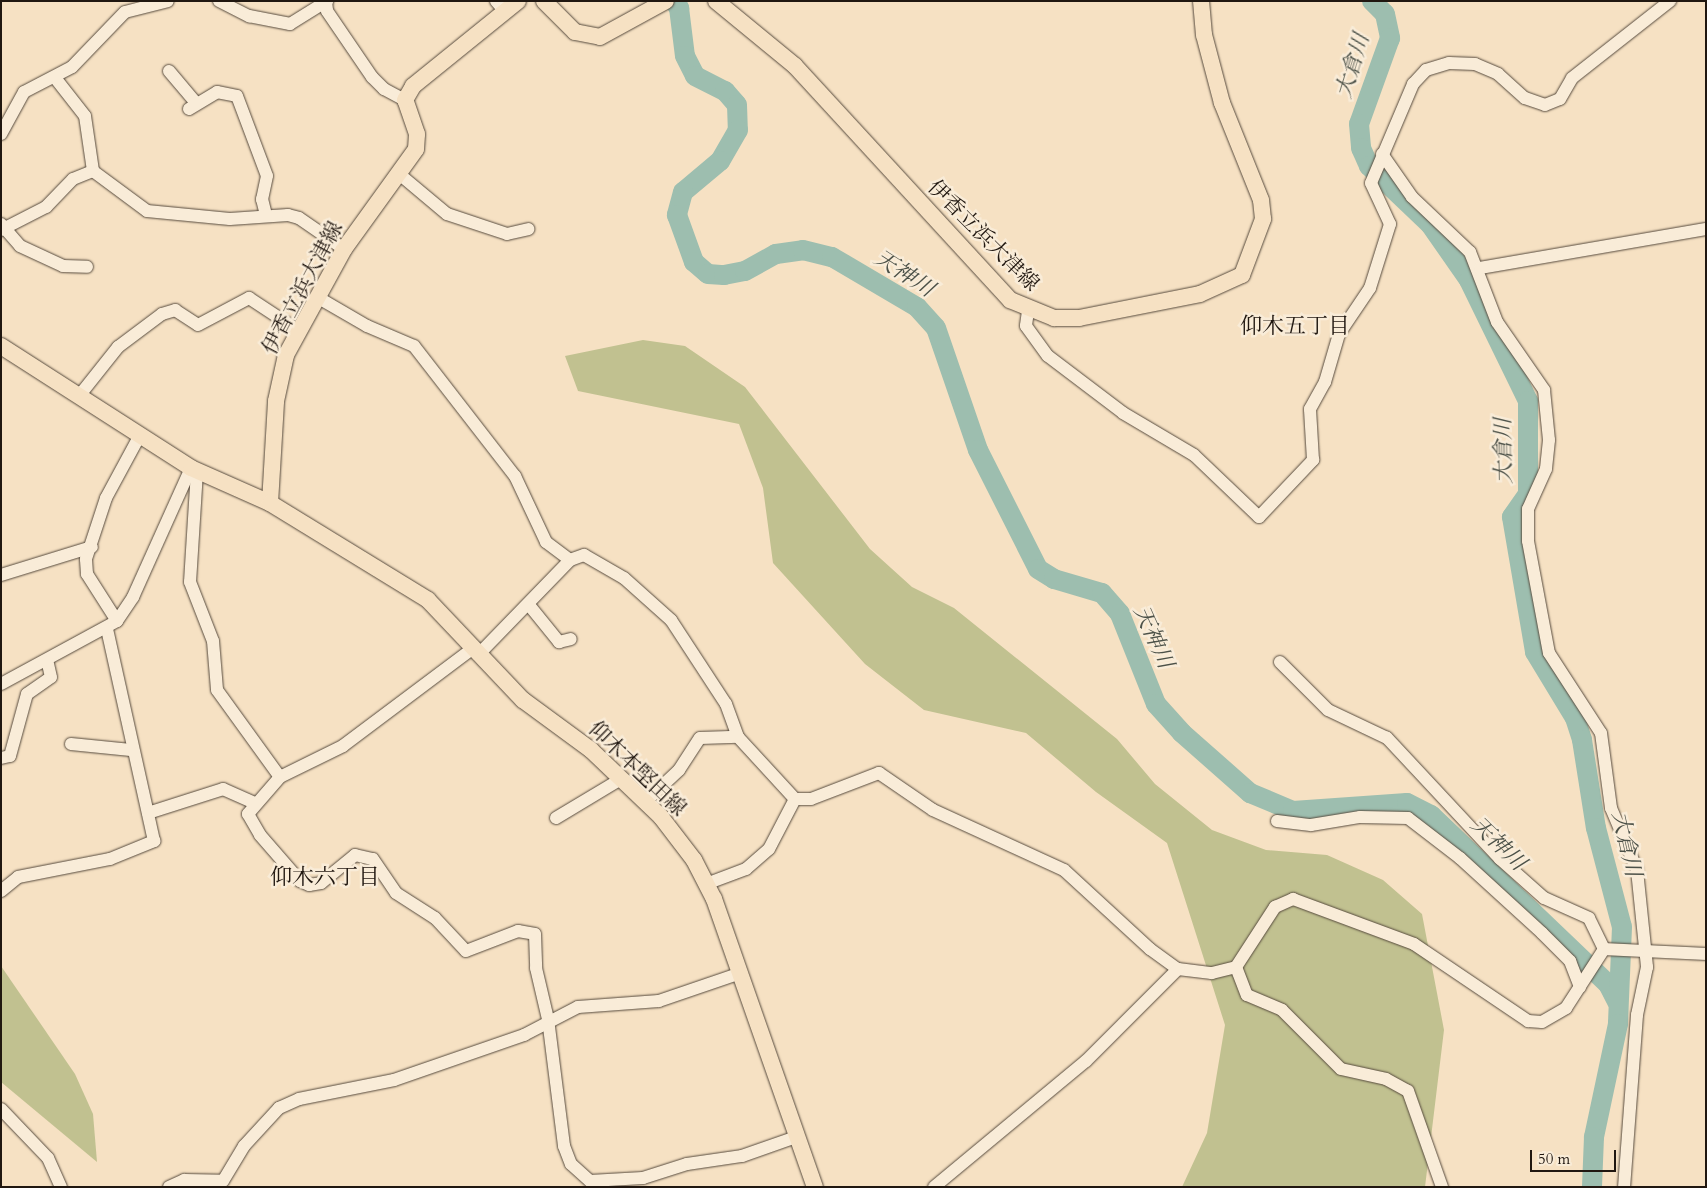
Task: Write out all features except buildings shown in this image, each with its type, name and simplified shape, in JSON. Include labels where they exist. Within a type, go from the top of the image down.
[{"type":"main road","points":[[406,100],[413,86],[470,43],[499,5],[518,1]]},
{"type":"main road","points":[[544,1],[575,32],[587,37],[600,37],[626,26],[661,5]]},
{"type":"main road","name":"伊香立浜大津線","points":[[716,1],[796,66],[1010,300],[1028,311],[1079,318],[1200,294],[1242,275],[1263,219],[1261,200],[1222,103],[1204,35],[1201,1]]},
{"type":"main road","name":"伊香立浜大津線","points":[[270,503],[278,389],[286,355],[344,249],[418,142],[406,100]]},
{"type":"main road","points":[[1,346],[194,470],[270,503]]},
{"type":"main road","name":"仰木本堅田線","points":[[270,503],[428,600],[475,652],[523,700],[578,740],[645,802],[694,860],[706,884],[741,973],[796,1138],[815,1187]]},
{"type":"street","points":[[1,134],[24,92],[56,79],[101,41],[125,12],[168,1]]},
{"type":"street","points":[[219,1],[248,16],[290,24],[326,2],[372,77],[384,89],[406,100]]},
{"type":"street","points":[[1028,311],[1026,326],[1048,356],[1123,414],[1194,456],[1259,517],[1313,460],[1310,409],[1325,382],[1339,334],[1370,288],[1390,224],[1371,183],[1413,84],[1426,70],[1449,63],[1475,64],[1498,74],[1525,98],[1545,105],[1560,99],[1572,78],[1670,1]]},
{"type":"street","points":[[169,71],[193,106],[217,92],[236,96],[242,104],[267,176],[262,199],[266,215]]},
{"type":"street","points":[[56,79],[82,108],[93,170],[147,210],[230,219],[266,215],[299,218],[344,249]]},
{"type":"street","points":[[1382,154],[1412,196],[1459,237],[1480,268],[1497,322],[1544,390],[1549,440],[1546,469],[1528,509],[1530,551],[1549,653],[1601,733],[1611,808],[1638,870],[1647,967],[1637,1015],[1624,1187]]},
{"type":"street","points":[[87,267],[63,266],[20,246],[2,227],[46,207],[73,179],[93,170]]},
{"type":"street","points":[[398,173],[447,214],[507,234],[528,229]]},
{"type":"street","points":[[1480,268],[1706,229]]},
{"type":"street","points":[[317,297],[367,326],[414,346],[515,476],[546,542],[570,560]]},
{"type":"street","points":[[79,396],[118,347],[162,314],[175,310],[198,325],[249,298],[299,332]]},
{"type":"street","points":[[1,891],[18,877],[137,851],[154,841],[131,750],[112,625],[87,574],[92,547],[106,498],[140,435]]},
{"type":"street","points":[[1,684],[112,625],[133,597],[194,470]]},
{"type":"street","points":[[194,470],[190,582],[213,640],[216,683],[280,777]]},
{"type":"street","points":[[1,575],[92,547]]},
{"type":"street","points":[[796,1138],[742,1156],[687,1164],[642,1178],[590,1181],[571,1164],[564,1146],[548,1019],[536,968],[535,934],[518,930],[466,951],[459,948],[435,918],[406,903],[373,860],[363,855],[346,861],[322,884],[300,881],[260,835],[248,814],[254,803],[280,777],[343,746],[475,652],[529,606],[570,560],[584,555],[595,559],[649,597],[671,620],[726,704],[738,737],[795,798],[811,799],[879,773],[933,810],[1064,870],[1150,949],[1178,969],[1212,972],[1236,967],[1275,907],[1292,898],[1414,944],[1528,1021],[1554,1017],[1605,950]]},
{"type":"street","points":[[529,606],[559,642],[571,638]]},
{"type":"street","points":[[1,758],[10,756],[27,694],[51,677],[47,660]]},
{"type":"street","points":[[1280,662],[1328,710],[1387,738],[1500,859],[1544,898],[1589,918],[1605,950]]},
{"type":"street","points":[[645,802],[680,770],[700,738],[738,737]]},
{"type":"street","points":[[71,744],[131,750]]},
{"type":"street","points":[[556,818],[621,779]]},
{"type":"street","points":[[148,813],[223,789],[254,803]]},
{"type":"street","points":[[706,884],[746,869],[769,849],[795,798]]},
{"type":"street","points":[[1277,821],[1311,825],[1360,817],[1408,818],[1460,858],[1549,940],[1570,961],[1582,982]]},
{"type":"street","points":[[1605,950],[1645,948],[1706,954]]},
{"type":"street","points":[[1236,967],[1247,995],[1282,1010],[1341,1069],[1386,1079],[1408,1092],[1442,1187]]},
{"type":"street","points":[[934,1187],[1086,1061],[1178,969]]},
{"type":"street","points":[[169,1187],[184,1180],[223,1181],[244,1146],[279,1108],[293,1101],[394,1080],[524,1035],[548,1019],[597,1003],[659,1001],[741,973]]},
{"type":"street","points":[[1,1109],[48,1158],[61,1187]]},
{"type":"green space","points":[[643,340],[685,346],[745,387],[870,549],[912,587],[954,608],[1117,739],[1155,784],[1212,830],[1266,850],[1327,855],[1383,880],[1422,914],[1444,1030],[1425,1187],[1182,1187],[1207,1133],[1225,1025],[1167,843],[1096,792],[1026,733],[924,710],[865,664],[773,563],[763,488],[739,424],[578,391],[565,356]]},
{"type":"green space","points":[[1,966],[75,1074],[93,1114],[97,1162],[1,1082]]},
{"type":"waterway","name":"天神川","points":[[674,1],[679,8],[685,56],[695,76],[725,91],[737,105],[738,130],[720,161],[683,192],[677,215],[694,262],[708,274],[724,275],[745,271],[776,254],[803,250],[832,257],[917,307],[936,328],[978,450],[1038,569],[1054,579],[1102,593],[1120,614],[1156,704],[1182,733],[1250,793],[1293,811],[1407,803],[1431,815],[1608,984],[1617,1002]]},
{"type":"waterway","name":"大倉川","points":[[1372,1],[1385,14],[1390,38],[1359,124],[1361,148],[1369,166],[1430,224],[1469,280],[1528,401],[1528,494],[1512,517],[1535,652],[1575,718],[1582,740],[1596,828],[1622,927],[1618,1024],[1594,1137],[1592,1187]]},
{"type":"district","name":"仰木五丁目","points":[[1295,327]]},
{"type":"district","name":"仰木六丁目","points":[[325,878]]}]
